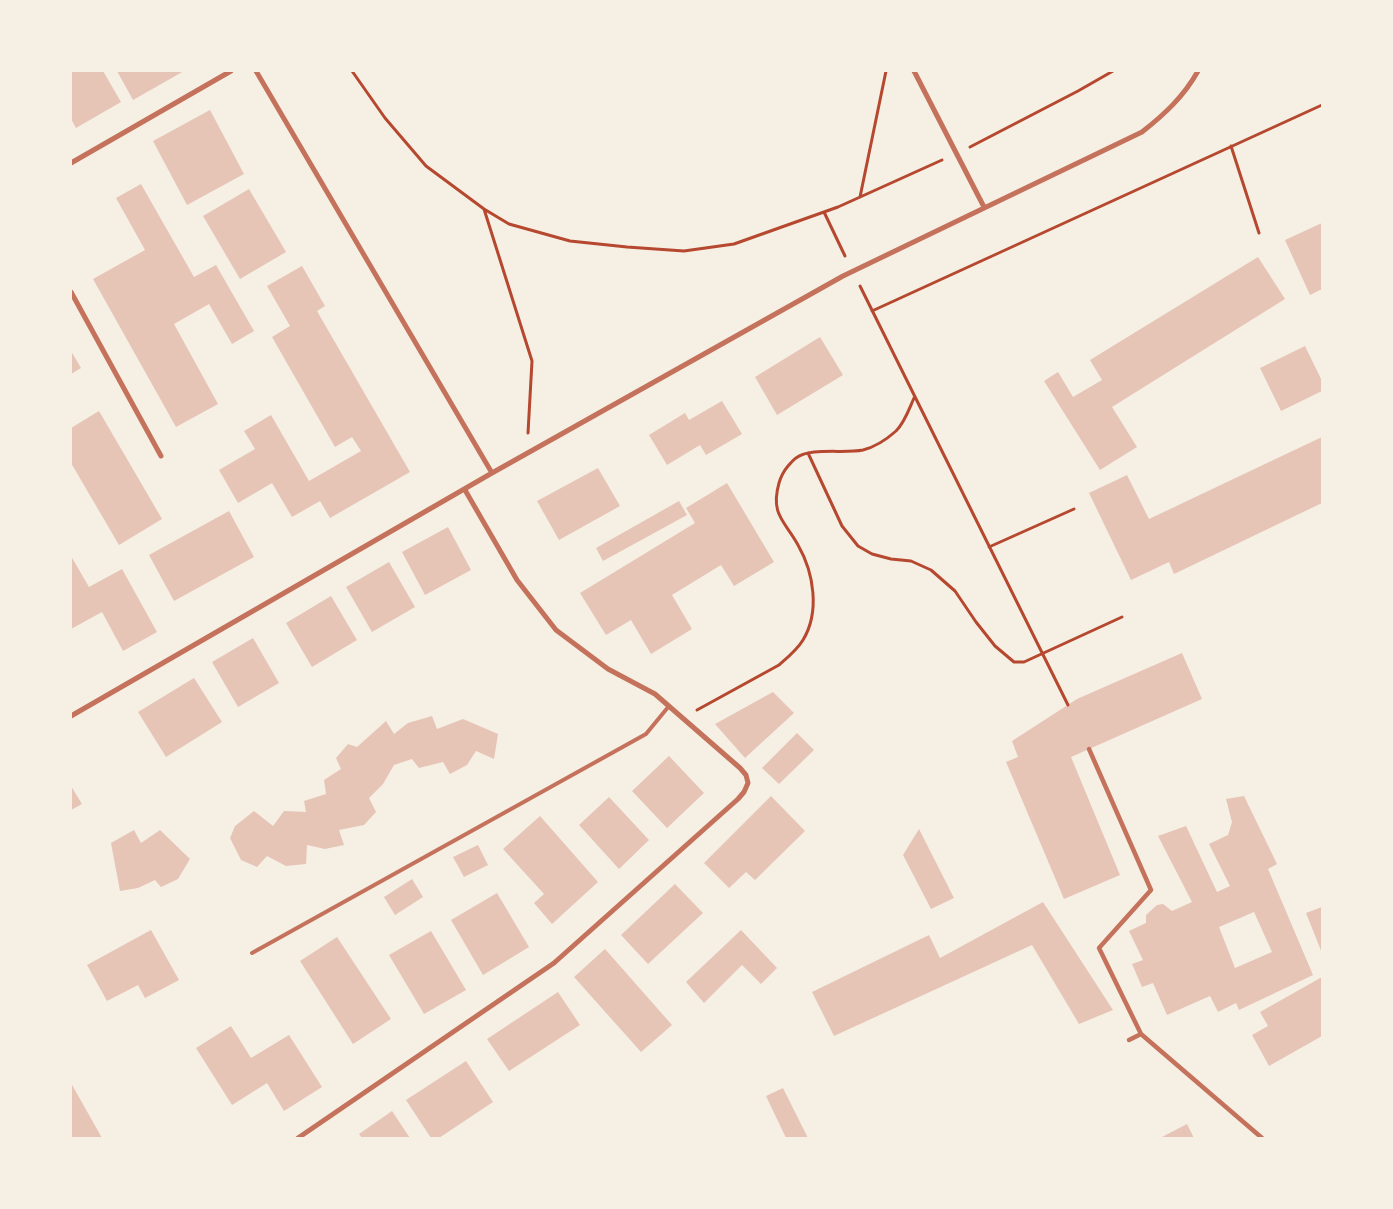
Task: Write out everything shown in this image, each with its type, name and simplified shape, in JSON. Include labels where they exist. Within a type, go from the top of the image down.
[{"type":"street","points":[[71,163],[231,71]]},
{"type":"street","points":[[256,71],[492,474]]},
{"type":"street","points":[[914,71],[984,207]]},
{"type":"street","points":[[71,716],[527,454],[852,271],[1142,132],[1172,107],[1189,87],[1198,71]]},
{"type":"street","points":[[71,292],[161,456]]},
{"type":"street","points":[[298,1138],[554,963],[738,798],[744,792],[748,783],[746,775],[740,768],[655,694],[608,669],[556,630],[517,580],[465,490]]},
{"type":"street","points":[[1089,749],[1152,890],[1099,948],[1141,1034],[1262,1138]]},
{"type":"street","points":[[1129,1040],[1141,1034]]},
{"type":"lane","points":[[252,953],[646,734],[669,706]]},
{"type":"path","points":[[352,71],[385,118],[426,166],[484,209],[509,224],[570,241],[684,251],[734,244],[860,197],[957,154],[1113,71]]},
{"type":"path","points":[[860,197],[886,71]]},
{"type":"path","points":[[872,311],[1322,105]]},
{"type":"path","points":[[1231,146],[1259,233]]},
{"type":"path","points":[[484,209],[532,361],[527,454]]},
{"type":"path","points":[[824,212],[1068,705]]},
{"type":"path","points":[[682,718],[779,665],[802,641],[808,627],[814,606],[810,574],[799,546],[778,516],[778,485],[782,474],[795,458],[808,453],[864,450],[878,443],[898,429],[915,397]]},
{"type":"path","points":[[808,453],[842,526],[858,546],[872,554],[891,559],[911,561],[931,570],[955,591],[995,646],[1014,662],[1024,662],[1122,617]]},
{"type":"path","points":[[989,547],[1074,510]]},
{"type":"building","points":[[72,71],[103,71],[121,102],[76,128],[71,119]]},
{"type":"building","points":[[117,71],[184,71],[133,100]]},
{"type":"building","points":[[210,110],[244,174],[187,205],[153,141]]},
{"type":"building","points":[[141,184],[194,277],[216,265],[254,331],[232,344],[209,304],[174,324],[218,404],[176,427],[93,279],[145,250],[116,198]]},
{"type":"building","points":[[249,189],[286,252],[240,279],[203,216]]},
{"type":"building","points":[[1322,223],[1322,289],[1310,295],[1285,240]]},
{"type":"building","points":[[1258,257],[1285,299],[1112,407],[1137,447],[1100,470],[1044,381],[1058,372],[1073,397],[1102,380],[1090,360]]},
{"type":"building","points":[[302,266],[325,306],[317,311],[410,472],[330,518],[320,501],[292,517],[272,483],[238,503],[219,470],[255,449],[244,431],[271,415],[309,481],[361,451],[352,437],[335,447],[272,337],[290,326],[267,286]]},
{"type":"building","points":[[820,337],[843,375],[777,415],[755,377]]},
{"type":"building","points":[[1305,346],[1322,381],[1322,391],[1281,411],[1260,368]]},
{"type":"building","points":[[71,351],[81,368],[71,374]]},
{"type":"building","points":[[722,401],[742,434],[706,455],[700,445],[667,465],[649,435],[685,413],[689,420]]},
{"type":"building","points":[[99,411],[162,519],[119,545],[71,463],[71,428]]},
{"type":"building","points":[[1322,437],[1322,503],[1174,574],[1169,562],[1131,580],[1089,493],[1127,475],[1149,519]]},
{"type":"building","points":[[598,468],[620,506],[559,540],[537,501]]},
{"type":"building","points":[[727,483],[774,562],[734,586],[721,565],[672,595],[692,629],[651,654],[631,620],[606,635],[580,593],[695,523],[686,508]]},
{"type":"building","points":[[679,501],[687,515],[603,561],[596,548]]},
{"type":"building","points":[[229,511],[254,557],[174,601],[149,555]]},
{"type":"building","points":[[448,527],[471,570],[425,595],[402,552]]},
{"type":"building","points":[[71,556],[89,587],[122,569],[157,632],[123,651],[102,612],[71,629]]},
{"type":"building","points":[[389,562],[415,607],[372,632],[346,587]]},
{"type":"building","points":[[331,596],[357,640],[312,667],[286,623]]},
{"type":"building","points":[[253,638],[279,683],[238,707],[212,662]]},
{"type":"building","points":[[1182,653],[1202,699],[1071,757],[1120,875],[1064,899],[1006,762],[1018,757],[1012,741],[1077,699]]},
{"type":"building","points":[[194,678],[222,722],[166,757],[138,712]]},
{"type":"building","points":[[773,692],[794,713],[745,758],[715,724]]},
{"type":"building","points":[[432,716],[437,729],[463,719],[498,734],[494,759],[476,751],[467,765],[450,774],[443,762],[419,768],[412,759],[394,765],[383,784],[369,798],[376,812],[364,825],[339,830],[344,845],[325,849],[307,845],[306,864],[286,866],[267,856],[257,867],[241,860],[230,838],[235,826],[254,811],[273,826],[284,811],[306,812],[304,801],[326,794],[324,780],[341,769],[336,758],[348,744],[357,747],[386,721],[394,734],[408,723]]},
{"type":"building","points":[[797,733],[814,750],[779,784],[762,768]]},
{"type":"building","points":[[669,756],[704,793],[667,828],[632,791]]},
{"type":"building","points":[[71,786],[82,804],[71,810]]},
{"type":"building","points":[[771,796],[805,831],[755,880],[746,872],[729,888],[704,863]]},
{"type":"building","points":[[1244,796],[1277,864],[1268,869],[1313,975],[1239,1010],[1236,1003],[1218,1012],[1210,996],[1167,1015],[1153,983],[1142,987],[1132,964],[1143,960],[1129,931],[1146,923],[1146,915],[1157,905],[1163,904],[1172,911],[1192,902],[1158,836],[1186,826],[1217,892],[1230,886],[1209,844],[1228,835],[1232,822],[1226,799]],"holes":[[[1254,912],[1272,952],[1235,968],[1219,927]]]},
{"type":"building","points":[[609,797],[649,840],[619,869],[579,825]]},
{"type":"building","points":[[540,816],[598,882],[552,924],[534,903],[544,894],[503,849]]},
{"type":"building","points":[[919,829],[954,898],[931,909],[903,855]]},
{"type":"building","points":[[134,830],[141,843],[160,830],[190,859],[178,879],[161,887],[155,880],[138,888],[120,891],[111,843]]},
{"type":"building","points":[[478,845],[488,865],[464,877],[453,857]]},
{"type":"building","points":[[412,879],[423,897],[395,915],[384,897]]},
{"type":"building","points":[[675,884],[703,913],[648,964],[621,935]]},
{"type":"building","points":[[497,893],[529,947],[483,975],[451,920]]},
{"type":"building","points":[[1043,902],[1113,1010],[1079,1024],[1032,945],[834,1036],[812,992],[929,935],[940,958]]},
{"type":"building","points":[[1322,907],[1322,953],[1306,913]]},
{"type":"building","points":[[151,930],[179,980],[145,998],[138,985],[107,1001],[87,965]]},
{"type":"building","points":[[741,930],[777,968],[761,984],[742,965],[704,1003],[686,982]]},
{"type":"building","points":[[431,931],[466,990],[424,1014],[389,955]]},
{"type":"building","points":[[337,937],[391,1019],[353,1044],[300,961]]},
{"type":"building","points":[[605,949],[672,1025],[641,1052],[574,977]]},
{"type":"building","points":[[1322,977],[1322,1036],[1269,1066],[1252,1035],[1268,1026],[1260,1012]]},
{"type":"building","points":[[558,992],[580,1025],[509,1071],[487,1039]]},
{"type":"building","points":[[231,1026],[251,1058],[289,1035],[322,1087],[284,1111],[267,1083],[232,1105],[196,1048]]},
{"type":"building","points":[[466,1061],[493,1102],[439,1138],[431,1138],[406,1100]]},
{"type":"building","points":[[71,1083],[102,1138],[71,1138]]},
{"type":"building","points":[[783,1088],[808,1138],[786,1138],[766,1096]]},
{"type":"building","points":[[392,1111],[410,1138],[362,1138],[359,1134]]},
{"type":"building","points":[[1187,1124],[1194,1138],[1160,1138]]}]
